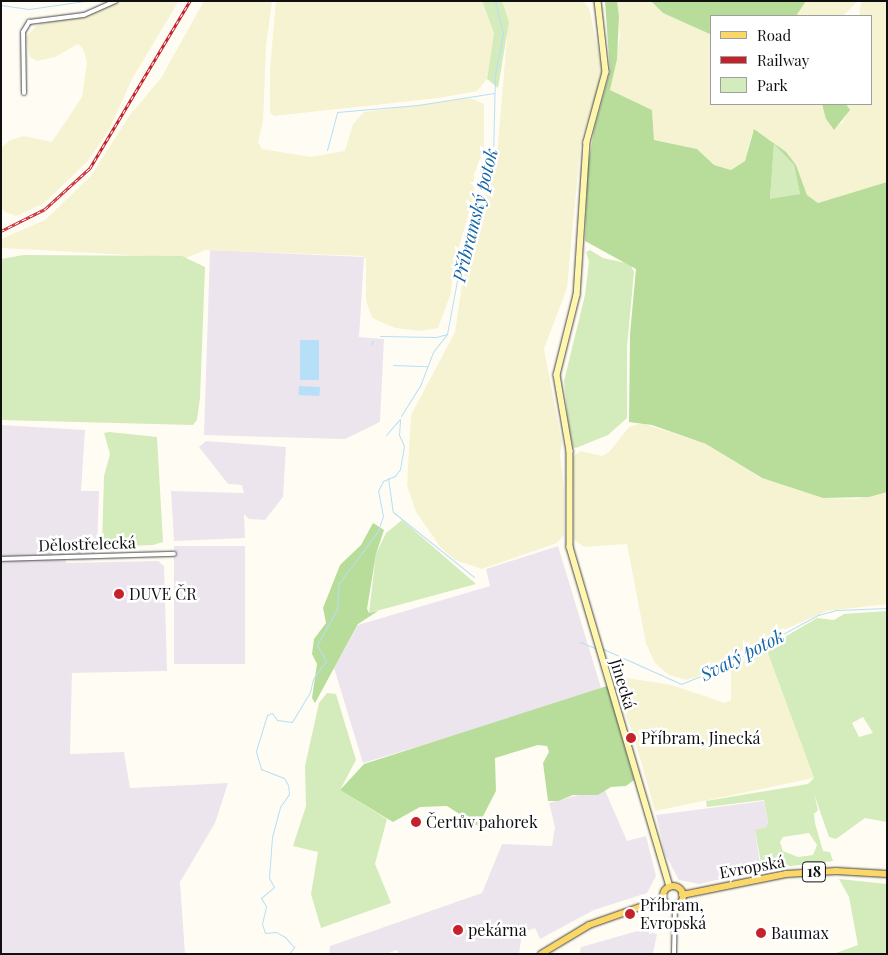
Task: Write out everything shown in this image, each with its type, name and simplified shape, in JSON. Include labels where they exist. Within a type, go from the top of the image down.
[{"type":"main road","name":"Jinecká","points":[[598,1],[606,72],[587,142],[577,295],[557,375],[570,451],[570,547],[574,569],[587,603],[606,678],[670,887]]},
{"type":"main road","name":"Evropská","points":[[682,895],[786,874],[836,871],[887,874]]},
{"type":"main road","points":[[670,887],[679,889],[682,895],[675,906],[667,904],[663,899],[665,891],[670,887]]},
{"type":"main road","points":[[541,954],[590,925],[663,899]]},
{"type":"street","points":[[24,93],[23,32],[29,22],[84,15],[116,1]]},
{"type":"street","name":"Dělostřelecká","points":[[1,559],[174,554]]},
{"type":"street","points":[[674,954],[675,906]]},
{"type":"shaded area","points":[[121,1],[179,1],[132,79],[109,130],[87,162],[43,204],[16,216],[5,212],[1,208],[1,148],[10,140],[24,136],[52,142],[82,97],[87,62],[83,49],[78,44],[55,57],[37,61],[30,57],[26,37],[37,25],[92,14]]},
{"type":"shaded area","points":[[204,1],[272,1],[266,47],[263,122],[258,142],[262,149],[311,157],[345,151],[353,124],[364,112],[470,98],[484,104],[484,148],[474,175],[474,195],[453,268],[451,293],[438,328],[421,331],[395,328],[372,318],[366,300],[366,259],[363,256],[205,250],[186,258],[1,248],[1,239],[45,220],[91,176],[129,116],[161,78]]},
{"type":"shaded area","points":[[276,1],[482,1],[494,33],[487,79],[477,91],[439,98],[274,116],[270,113],[270,68]]},
{"type":"shaded area","points":[[502,1],[583,1],[589,8],[602,67],[599,88],[581,139],[567,288],[544,349],[562,442],[560,454],[564,490],[564,535],[557,543],[482,569],[455,560],[441,548],[416,512],[407,485],[411,415],[455,332],[464,271],[481,223],[490,175],[497,157],[507,37]]},
{"type":"shaded area","points":[[617,1],[651,1],[664,13],[710,34],[710,105],[822,105],[832,128],[842,123],[849,110],[846,105],[873,105],[873,15],[859,15],[861,2],[887,1],[887,182],[818,203],[807,195],[796,165],[770,140],[756,131],[752,133],[745,161],[731,170],[714,165],[697,149],[654,140],[652,110],[610,90],[620,36]]},
{"type":"shaded area","points":[[806,1],[858,1],[844,15],[797,15]]},
{"type":"shaded area","points":[[210,250],[364,257],[359,337],[384,339],[380,422],[345,439],[204,435]]},
{"type":"shaded area","points":[[642,423],[706,444],[759,477],[823,498],[856,499],[887,491],[887,604],[827,611],[754,643],[697,677],[686,680],[669,675],[655,663],[646,644],[627,544],[584,547],[574,539],[573,457],[580,451],[602,456],[609,452],[629,427]]},
{"type":"shaded area","points":[[1,425],[85,430],[81,491],[99,491],[97,553],[66,554],[66,563],[158,561],[164,566],[167,671],[72,673],[70,754],[124,752],[130,788],[228,783],[215,823],[180,882],[185,954],[1,954]]},
{"type":"shaded area","points":[[206,441],[286,447],[283,497],[265,520],[249,519],[244,514],[245,538],[174,541],[171,491],[244,493],[242,485],[228,484],[199,447]]},
{"type":"shaded area","points":[[174,546],[245,546],[245,664],[174,664]]},
{"type":"shaded area","points":[[558,546],[602,691],[363,763],[334,668],[358,625],[490,586],[486,569]]},
{"type":"shaded area","points":[[766,648],[814,778],[655,811],[634,737],[616,689],[617,681],[627,678],[672,685],[725,703],[731,700],[731,668]]},
{"type":"shaded area","points":[[604,788],[627,841],[646,836],[656,876],[647,893],[594,910],[540,939],[535,928],[522,933],[519,954],[399,954],[397,950],[386,954],[329,954],[330,946],[482,893],[502,844],[552,846],[555,827],[549,803]]},
{"type":"shaded area","points":[[764,801],[768,822],[766,827],[755,831],[761,870],[699,884],[679,880],[665,854],[656,815]]},
{"type":"shaded area","points":[[641,930],[657,934],[653,954],[579,954],[581,947]]},
{"type":"green space","points":[[482,1],[502,1],[509,22],[498,88],[487,79],[494,33]]},
{"type":"green space","points":[[605,1],[617,1],[619,17],[617,59],[610,90],[652,110],[654,140],[697,149],[714,165],[731,170],[745,161],[754,129],[786,152],[796,165],[807,195],[818,203],[887,182],[887,492],[869,497],[823,498],[762,478],[706,444],[652,425],[629,422],[630,334],[636,269],[585,241],[588,166],[594,130],[610,72]],"holes":[[[774,144],[794,165],[800,194],[770,199]]]},
{"type":"green space","points":[[651,1],[806,1],[797,15],[710,15],[710,34],[663,13]]},
{"type":"green space","points":[[822,105],[847,105],[850,110],[834,130],[826,119]]},
{"type":"green space","points":[[774,144],[794,165],[800,194],[770,200]]},
{"type":"green space","points":[[590,250],[603,258],[630,264],[634,272],[627,347],[627,418],[608,435],[576,448],[573,447],[568,421],[564,381],[585,295],[589,261],[586,252]]},
{"type":"green space","points":[[24,255],[182,256],[205,267],[200,398],[197,420],[193,425],[1,420],[1,259]]},
{"type":"green space","points":[[104,433],[157,437],[163,542],[153,545],[102,547],[104,476],[110,454]]},
{"type":"green space","points":[[402,520],[476,584],[369,613],[376,554],[386,533]]},
{"type":"green space","points":[[373,523],[384,530],[376,554],[367,609],[369,613],[378,611],[358,624],[315,703],[312,698],[317,664],[312,654],[314,639],[326,623],[323,608],[340,565],[361,545]]},
{"type":"green space","points":[[887,611],[887,822],[865,818],[836,839],[829,837],[814,794],[818,810],[814,814],[815,823],[823,851],[830,852],[833,861],[766,869],[761,863],[755,830],[766,827],[768,822],[764,800],[707,807],[706,801],[808,784],[814,778],[766,648],[817,618],[834,620],[844,614]],"holes":[[[863,717],[873,733],[859,737],[852,723]],[[809,833],[817,845],[813,855],[798,857],[783,851],[780,842],[783,837]]]},
{"type":"green space","points":[[607,686],[634,780],[626,786],[611,787],[598,795],[573,795],[558,801],[548,801],[543,763],[549,752],[547,746],[538,745],[495,758],[496,791],[478,826],[447,806],[420,807],[393,822],[340,790],[364,764]]},
{"type":"green space","points":[[327,693],[336,694],[356,760],[340,790],[387,819],[375,864],[391,903],[321,928],[311,894],[318,852],[293,846],[306,806],[305,766],[319,703]]},
{"type":"green space","points":[[839,879],[887,884],[887,954],[833,954],[858,945],[849,897]]},
{"type":"water","points":[[300,340],[319,340],[319,380],[300,380]]},
{"type":"water","points":[[299,386],[320,387],[320,396],[299,395]]},
{"type":"waterway","points":[[1,5],[29,9],[84,1]]},
{"type":"waterway","name":"Příbramský potok","points":[[401,416],[420,386],[433,352],[447,334],[461,259],[479,213],[481,176],[493,156],[495,75],[503,33],[495,1]]},
{"type":"waterway","points":[[327,150],[337,112],[418,105],[494,93]]},
{"type":"waterway","points":[[380,336],[436,337],[447,334]]},
{"type":"waterway","points":[[393,365],[427,366]]},
{"type":"waterway","points":[[386,435],[400,419]]},
{"type":"waterway","name":"Příbramský potok","points":[[289,954],[294,947],[285,937],[276,932],[265,933],[262,924],[266,906],[261,898],[274,887],[269,878],[272,837],[280,807],[289,794],[288,785],[284,778],[261,769],[256,751],[267,715],[272,713],[277,720],[292,722],[310,692],[313,679],[326,661],[317,645],[337,609],[339,583],[378,531],[383,516],[378,491],[383,481],[395,476],[400,469],[404,446],[399,435],[400,419]]},
{"type":"waterway","name":"Svatý potok","points":[[388,478],[393,512],[474,577]]},
{"type":"waterway","name":"Svatý potok","points":[[601,648],[681,684],[718,669],[818,615],[837,610],[887,608]]},
{"type":"waterway","name":"Svatý potok","points":[[580,642],[595,648]]},
{"type":"railway","points":[[1,231],[45,209],[90,168],[190,1]]},
{"type":"place","name":"DUVE ČR","points":[[119,594]]},
{"type":"place","name":"Příbram, Jinecká","points":[[631,738]]},
{"type":"place","name":"Čertův pahorek","points":[[416,822]]},
{"type":"place","name":"Příbram, Evropská","points":[[630,914]]},
{"type":"place","name":"pekárna","points":[[458,930]]},
{"type":"place","name":"Baumax","points":[[761,933]]}]
